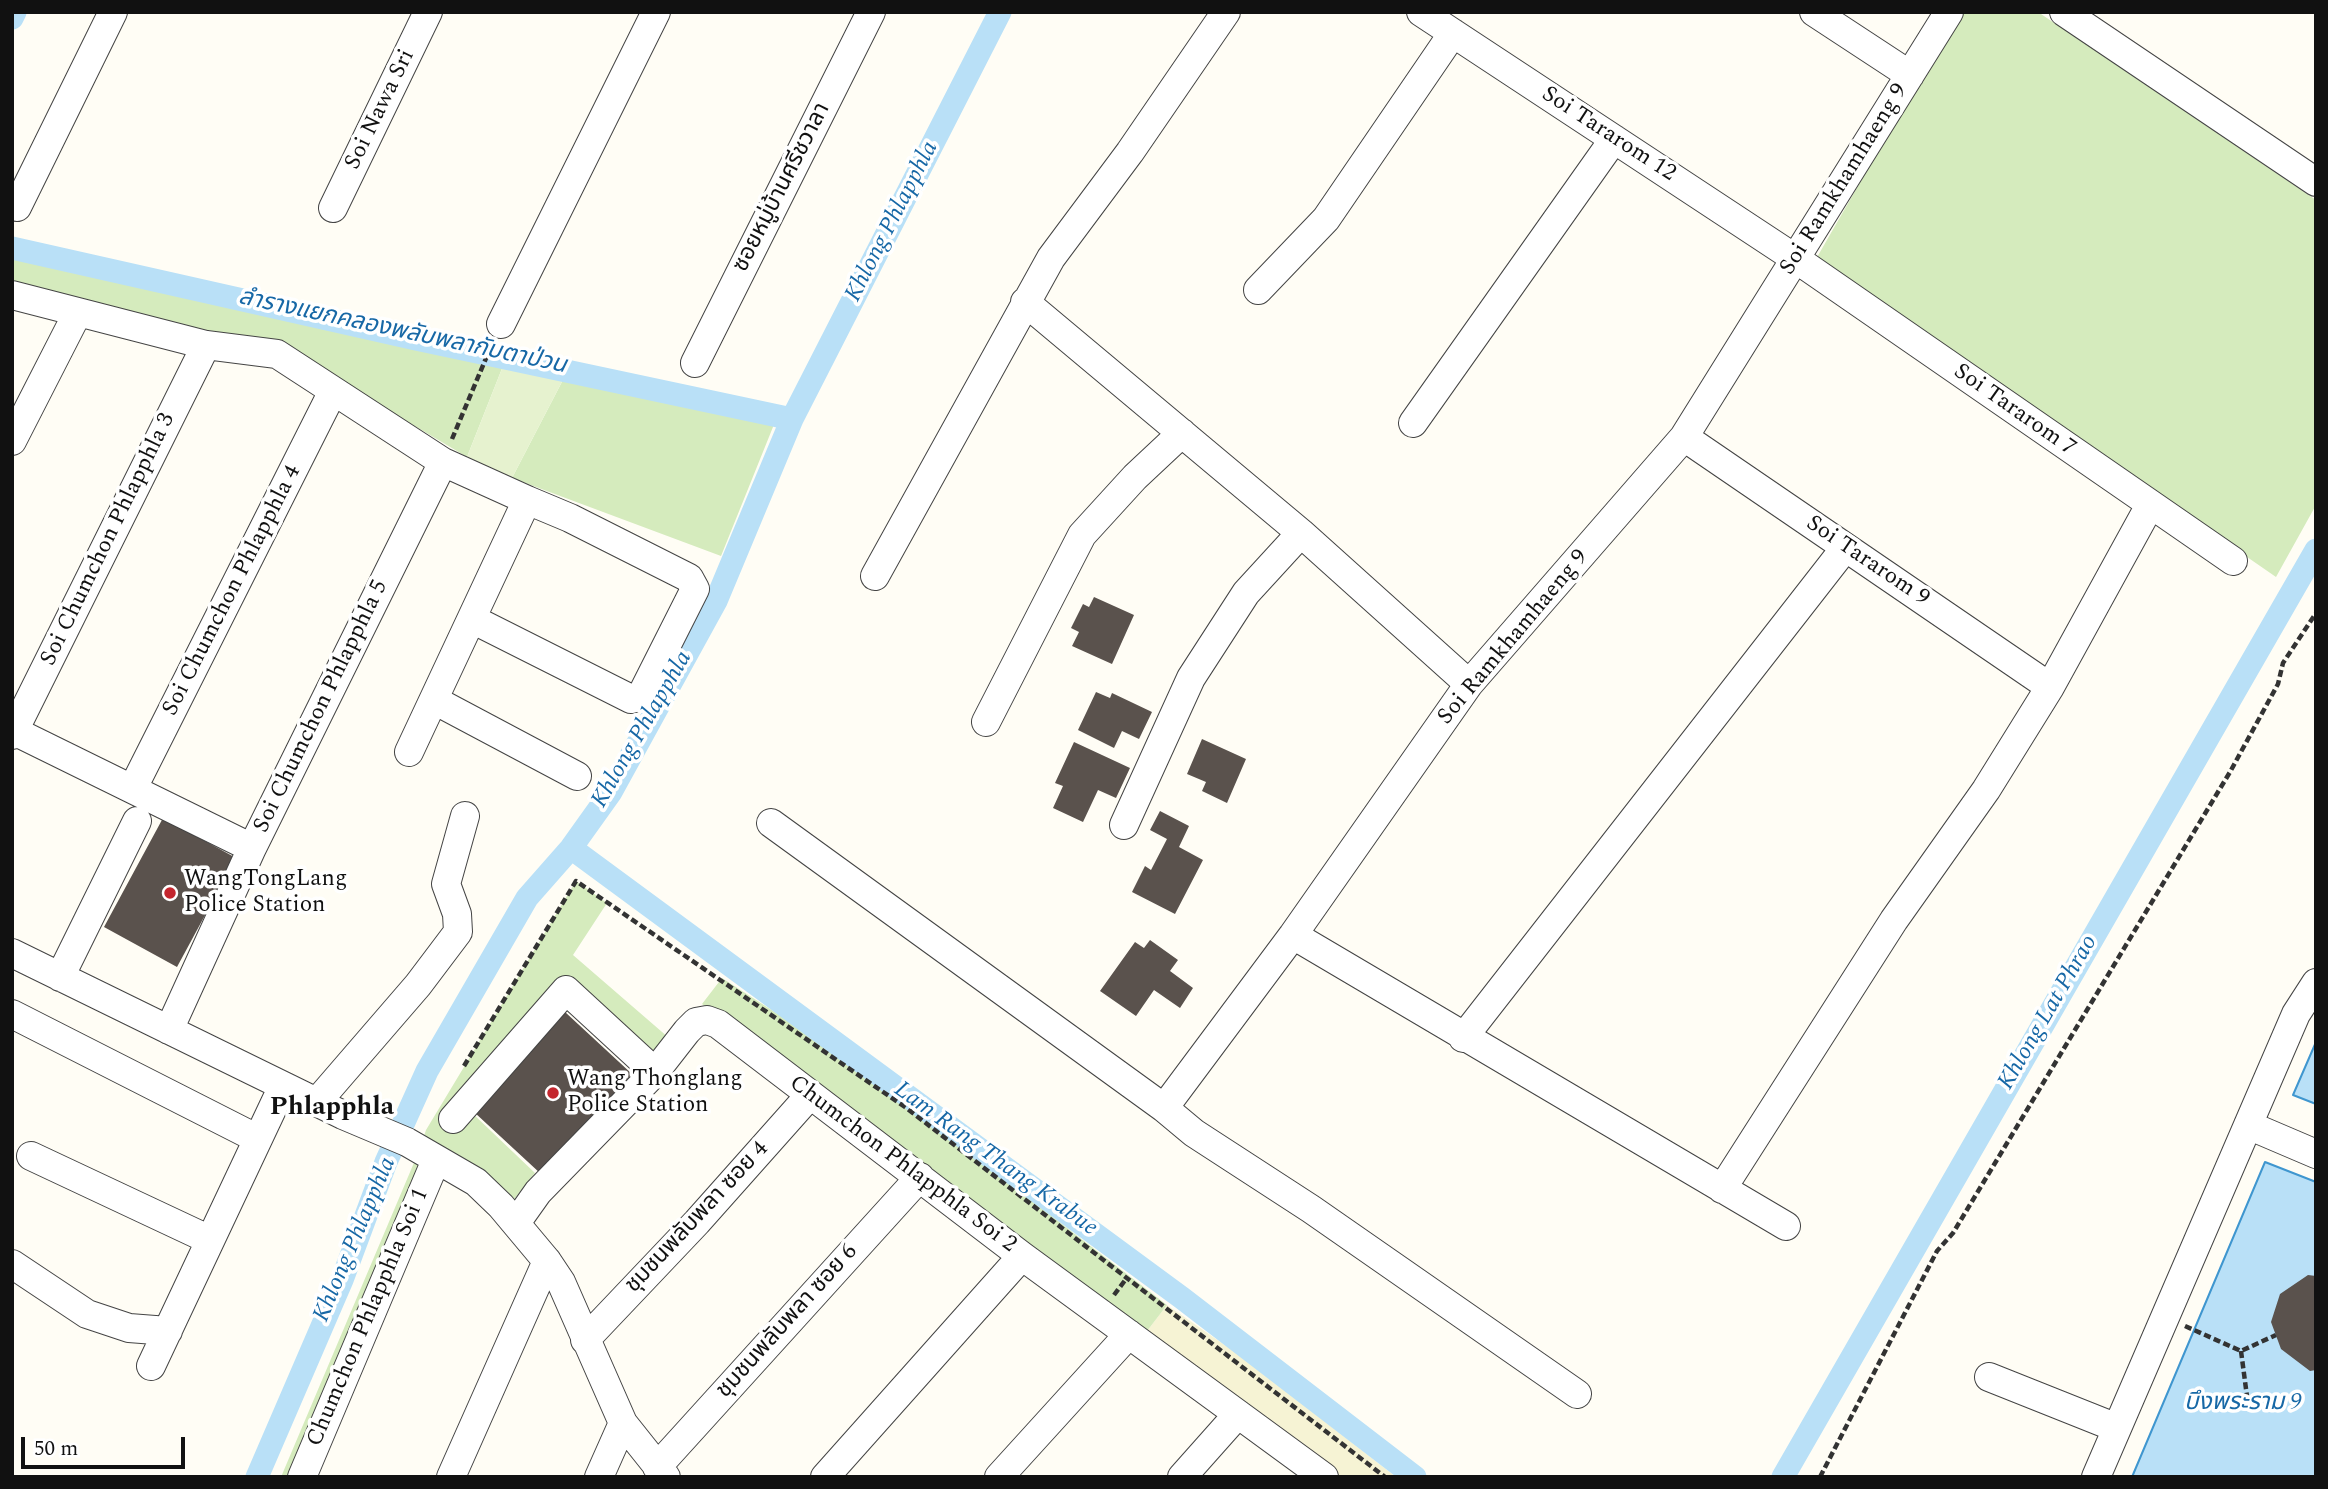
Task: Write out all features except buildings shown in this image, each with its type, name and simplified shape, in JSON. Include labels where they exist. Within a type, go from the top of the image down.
[{"type":"street","points":[[17,207],[113,12]]},
{"type":"street","name":"Soi Nawa Sri","points":[[333,208],[428,12]]},
{"type":"street","points":[[501,324],[656,12]]},
{"type":"street","name":"ซอยหมู่บ้านศรีชวาลา","points":[[695,363],[871,12]]},
{"type":"street","points":[[875,576],[1051,258],[1130,152],[1226,12]]},
{"type":"street","name":"Soi Tararom 12","points":[[1421,12],[1796,259]]},
{"type":"street","points":[[1814,12],[1910,75]]},
{"type":"street","name":"Soi Ramkhamhaeng 9","points":[[1164,1108],[1293,935],[1469,684],[1685,437],[1949,12]]},
{"type":"street","points":[[2064,12],[2316,182]]},
{"type":"street","points":[[1258,290],[1326,219],[1453,33]]},
{"type":"street","points":[[1412,424],[1614,139]]},
{"type":"street","name":"Soi Tararom 7","points":[[1796,259],[2234,561]]},
{"type":"street","points":[[12,295],[206,345],[277,354],[332,393],[443,462],[570,518],[689,578],[695,589],[641,696],[631,699],[472,620]]},
{"type":"street","points":[[1025,302],[1301,533],[1469,684]]},
{"type":"street","points":[[12,441],[78,312]]},
{"type":"street","name":"Soi Chumchon Phlapphla 3","points":[[13,733],[206,345]]},
{"type":"street","name":"Soi Chumchon Phlapphla 4","points":[[133,788],[332,393]]},
{"type":"street","points":[[986,722],[1082,534],[1135,477],[1182,433]]},
{"type":"street","name":"Soi Tararom 9","points":[[1685,437],[2050,687]]},
{"type":"street","name":"Soi Chumchon Phlapphla 5","points":[[169,1030],[252,848],[443,462]]},
{"type":"street","points":[[409,752],[527,500]]},
{"type":"street","points":[[1721,1189],[1894,920],[1986,790],[2050,687],[2150,505]]},
{"type":"street","points":[[1124,825],[1191,678],[1246,593],[1301,533]]},
{"type":"street","points":[[1463,1038],[1844,548]]},
{"type":"street","points":[[433,700],[577,776]]},
{"type":"street","points":[[13,733],[133,788],[252,848]]},
{"type":"street","points":[[317,1102],[418,985],[458,932],[457,914],[446,884],[464,816]]},
{"type":"street","points":[[60,976],[136,821]]},
{"type":"street","points":[[771,824],[1164,1108],[1194,1133],[1311,1209],[1577,1394]]},
{"type":"street","points":[[1293,935],[1463,1038],[1786,1226]]},
{"type":"street","points":[[12,953],[283,1086],[407,1142],[476,1182],[548,1261],[561,1282],[623,1423],[662,1472]]},
{"type":"street","points":[[2096,1477],[2296,1014],[2316,983]]},
{"type":"street","points":[[453,1119],[566,990],[655,1072]]},
{"type":"street","points":[[12,1014],[258,1139]]},
{"type":"street","name":"Chumchon Phlapphla Soi 2","points":[[516,1223],[538,1192],[655,1072],[687,1031],[696,1022],[707,1020],[718,1024],[1022,1256],[1324,1477]]},
{"type":"street","points":[[151,1366],[283,1086]]},
{"type":"street","name":"ชุมชนพลับพลา ซอย 4","points":[[585,1340],[697,1222],[810,1095]]},
{"type":"street","points":[[2248,1125],[2316,1154]]},
{"type":"street","points":[[31,1156],[210,1240]]},
{"type":"street","name":"Chumchon Phlapphla Soi 1","points":[[302,1477],[436,1160]]},
{"type":"street","name":"ชุมชนพลับพลา ซอย 6","points":[[662,1472],[920,1177]]},
{"type":"street","points":[[825,1477],[1022,1256]]},
{"type":"street","points":[[451,1477],[548,1261]]},
{"type":"street","points":[[12,1264],[87,1314],[129,1328],[168,1331]]},
{"type":"street","points":[[999,1477],[1129,1334]]},
{"type":"street","points":[[1989,1377],[2117,1428]]},
{"type":"street","points":[[1182,1477],[1238,1414]]},
{"type":"street","points":[[599,1477],[623,1423]]},
{"type":"path","points":[[443,462],[501,324]]},
{"type":"path","points":[[1820,1477],[1937,1251],[1953,1233],[2230,772],[2278,684],[2283,663],[2316,613]]},
{"type":"path","points":[[2165,1317],[2241,1351],[2276,1335]]},
{"type":"path","points":[[2241,1351],[2248,1404]]},
{"type":"shaded area","points":[[1167,1305],[1242,1357],[1396,1477],[1341,1477],[1144,1335]]},
{"type":"green space","points":[[1958,12],[2038,12],[2316,200],[2316,505],[2276,577],[1816,259]]},
{"type":"green space","points":[[12,258],[503,366],[467,457],[317,368],[12,280]]},
{"type":"green space","points":[[503,366],[565,376],[512,478],[467,457]]},
{"type":"green space","points":[[565,376],[775,422],[721,556],[512,478]]},
{"type":"green space","points":[[576,881],[607,903],[573,955],[669,1038],[652,1064],[563,1009],[470,1111],[535,1173],[511,1203],[421,1145],[426,1130]]},
{"type":"green space","points":[[722,978],[852,1062],[1167,1305],[1144,1335],[1064,1270],[702,1004]]},
{"type":"green space","points":[[416,1158],[430,1165],[298,1477],[281,1477]]},
{"type":"water","points":[[2316,1042],[2316,1104],[2293,1095]]},
{"type":"water","name":"บึงพระราม 9","points":[[2265,1162],[2316,1182],[2316,1477],[2132,1477]]},
{"type":"waterway","points":[[12,18],[15,12]]},
{"type":"waterway","name":"Khlong Phlapphla","points":[[257,1477],[342,1280],[386,1162],[427,1071],[527,898],[571,848],[611,792],[716,601],[792,419],[1000,12]]},
{"type":"waterway","name":"ลำรางแยกคลองพลับพลากับตาป่วน","points":[[12,248],[416,339],[792,419]]},
{"type":"waterway","name":"Khlong Lat Phrao","points":[[1783,1477],[2316,550]]},
{"type":"waterway","name":"Lam Rang Thang Krabue","points":[[571,848],[1182,1298],[1415,1477]]},
{"type":"place","name":"WangTongLang Police Station","points":[[170,893]]},
{"type":"place","name":"Wang Thonglang Police Station","points":[[553,1093]]},
{"type":"district","name":"Phlapphla","points":[[332,1109]]}]
